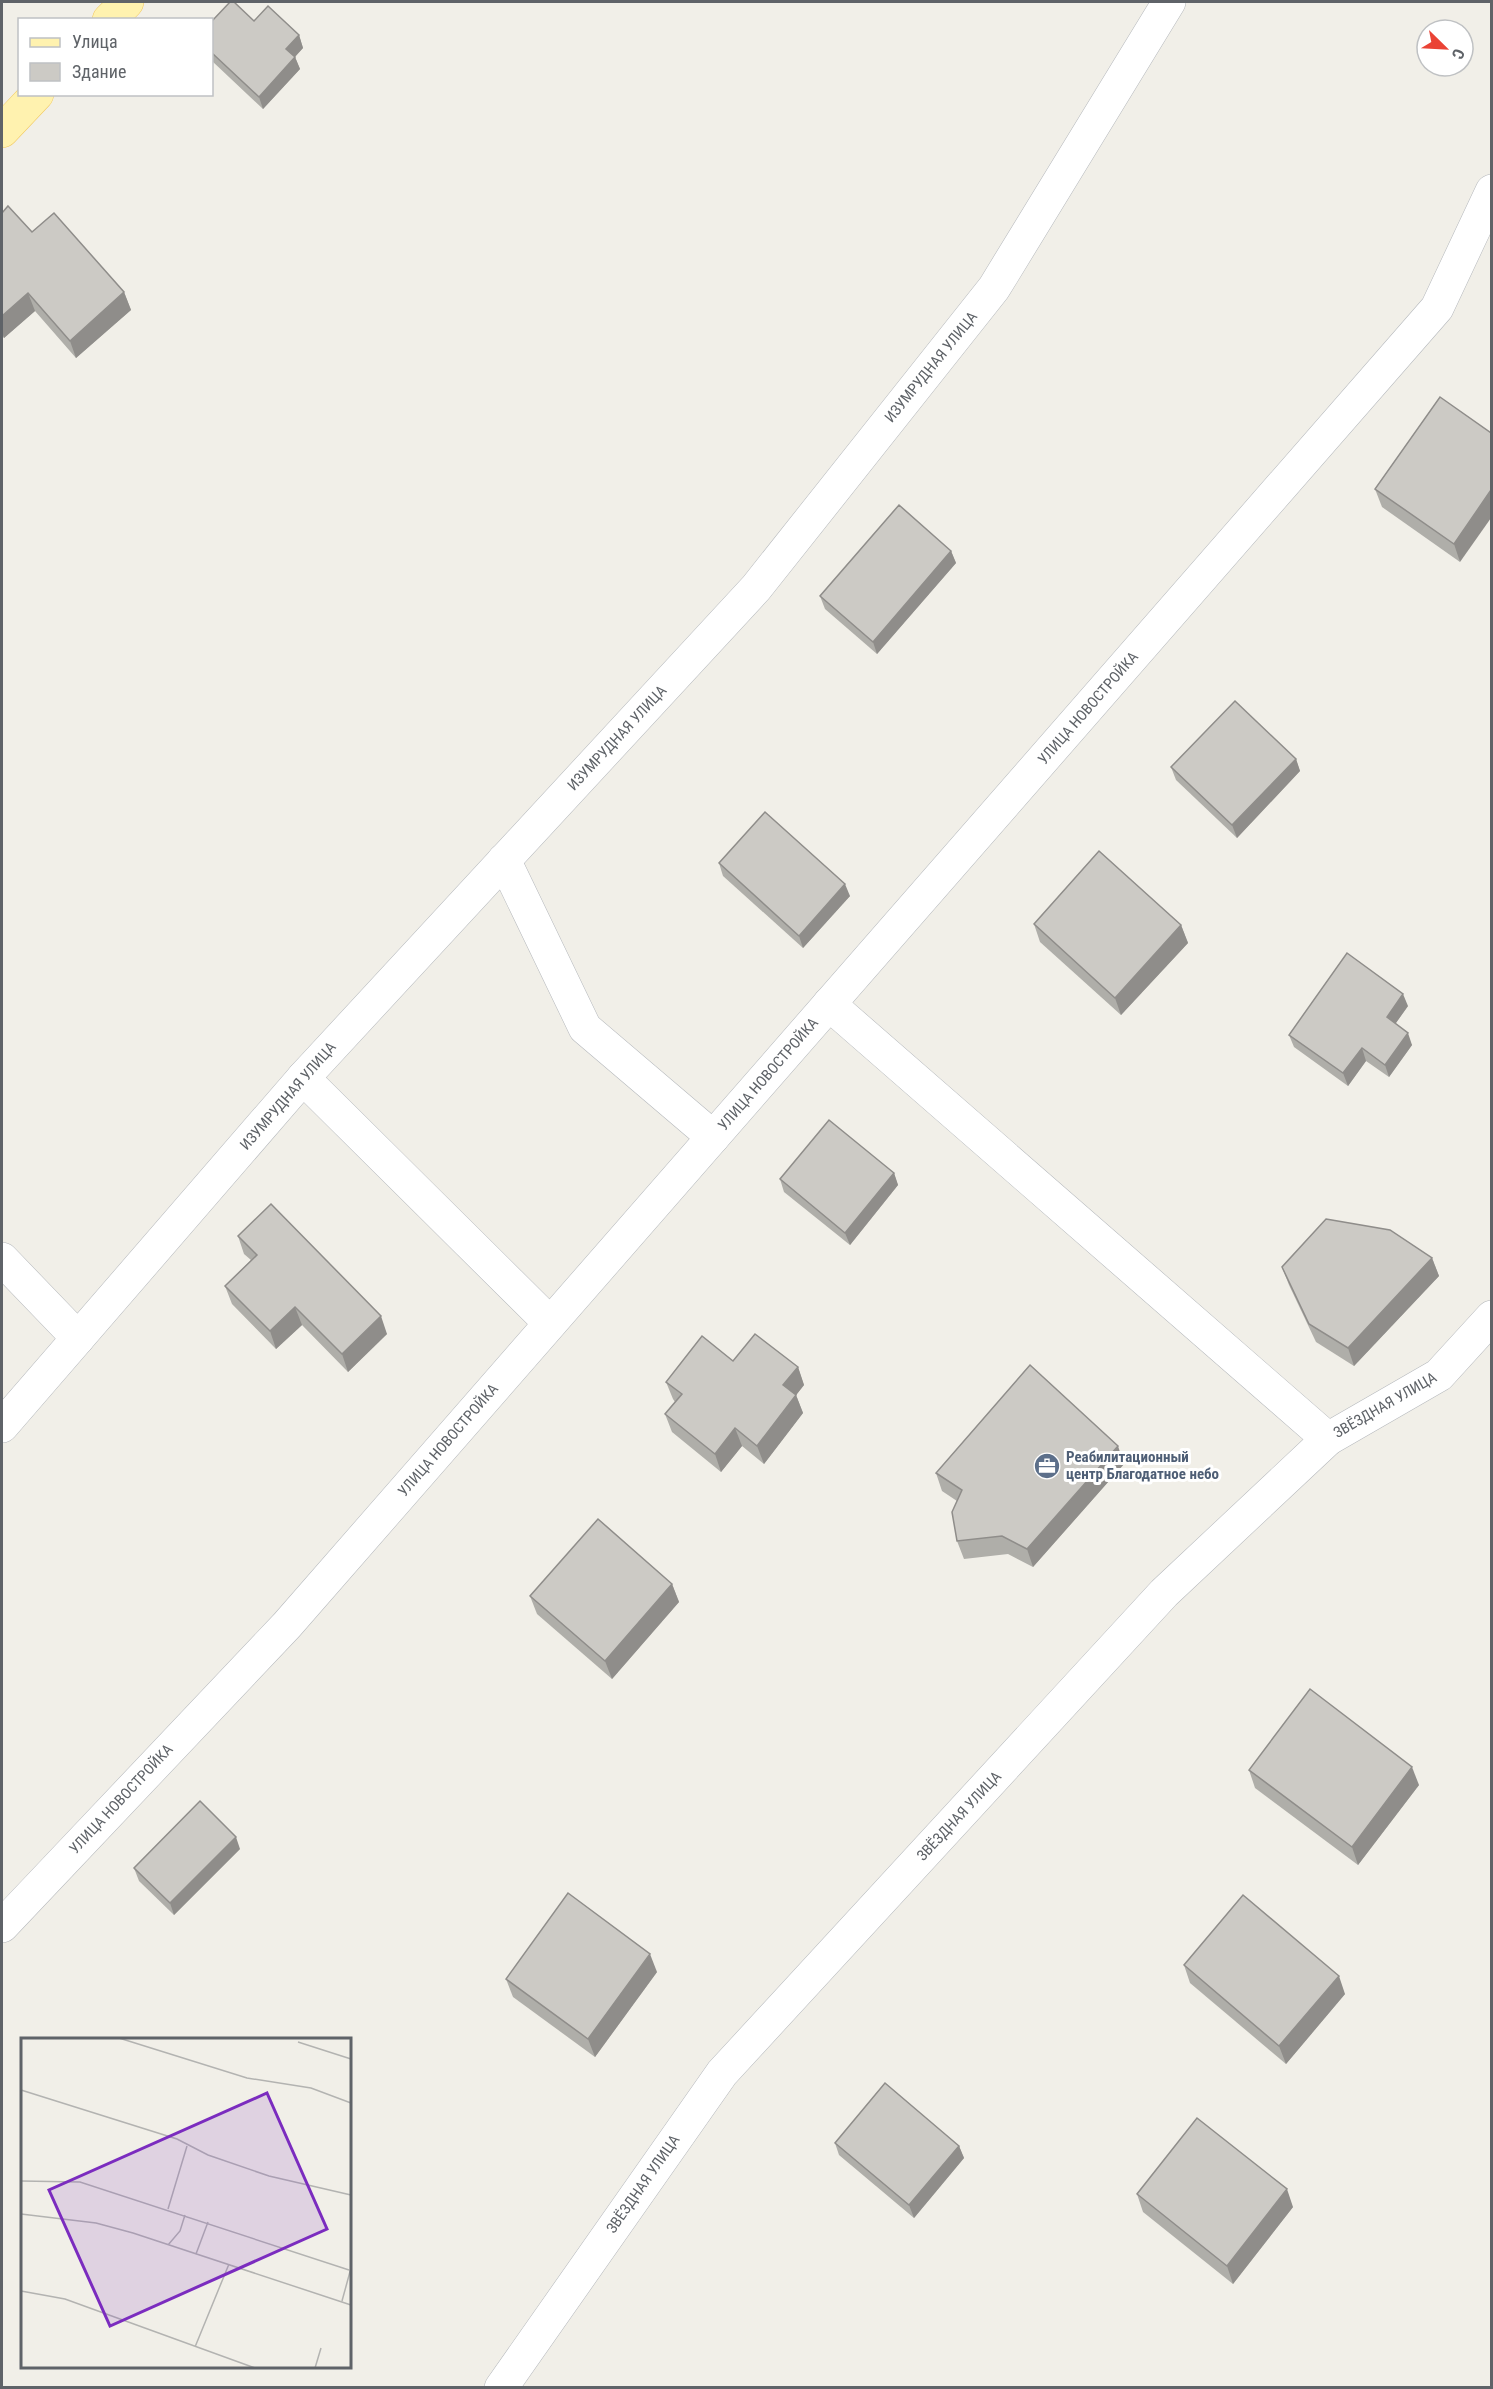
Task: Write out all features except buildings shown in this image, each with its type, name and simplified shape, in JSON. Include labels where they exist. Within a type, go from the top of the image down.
[{"type":"main road","points":[[111,18],[127,2]]},
{"type":"main road","points":[[2,131],[35,96]]},
{"type":"street","name":"ИЗУМРУДНАЯ УЛИЦА","points":[[2,1426],[303,1078],[756,588],[994,288],[1169,2]]},
{"type":"street","name":"УЛИЦА НОВОСТРОЙКА","points":[[2,1926],[287,1625],[1437,308],[1491,191]]},
{"type":"street","points":[[504,860],[585,1028],[713,1137]]},
{"type":"street","points":[[830,1004],[1328,1439]]},
{"type":"street","points":[[303,1078],[550,1323]]},
{"type":"street","points":[[2,1259],[78,1338]]},
{"type":"street","name":"ЗВЁЗДНАЯ УЛИЦА","points":[[501,2388],[722,2073],[1164,1593],[1328,1439],[1439,1375],[1491,1317]]},
{"type":"place","name":"Реабилитационный центр Благодатное небо","points":[[1047,1466]]}]
